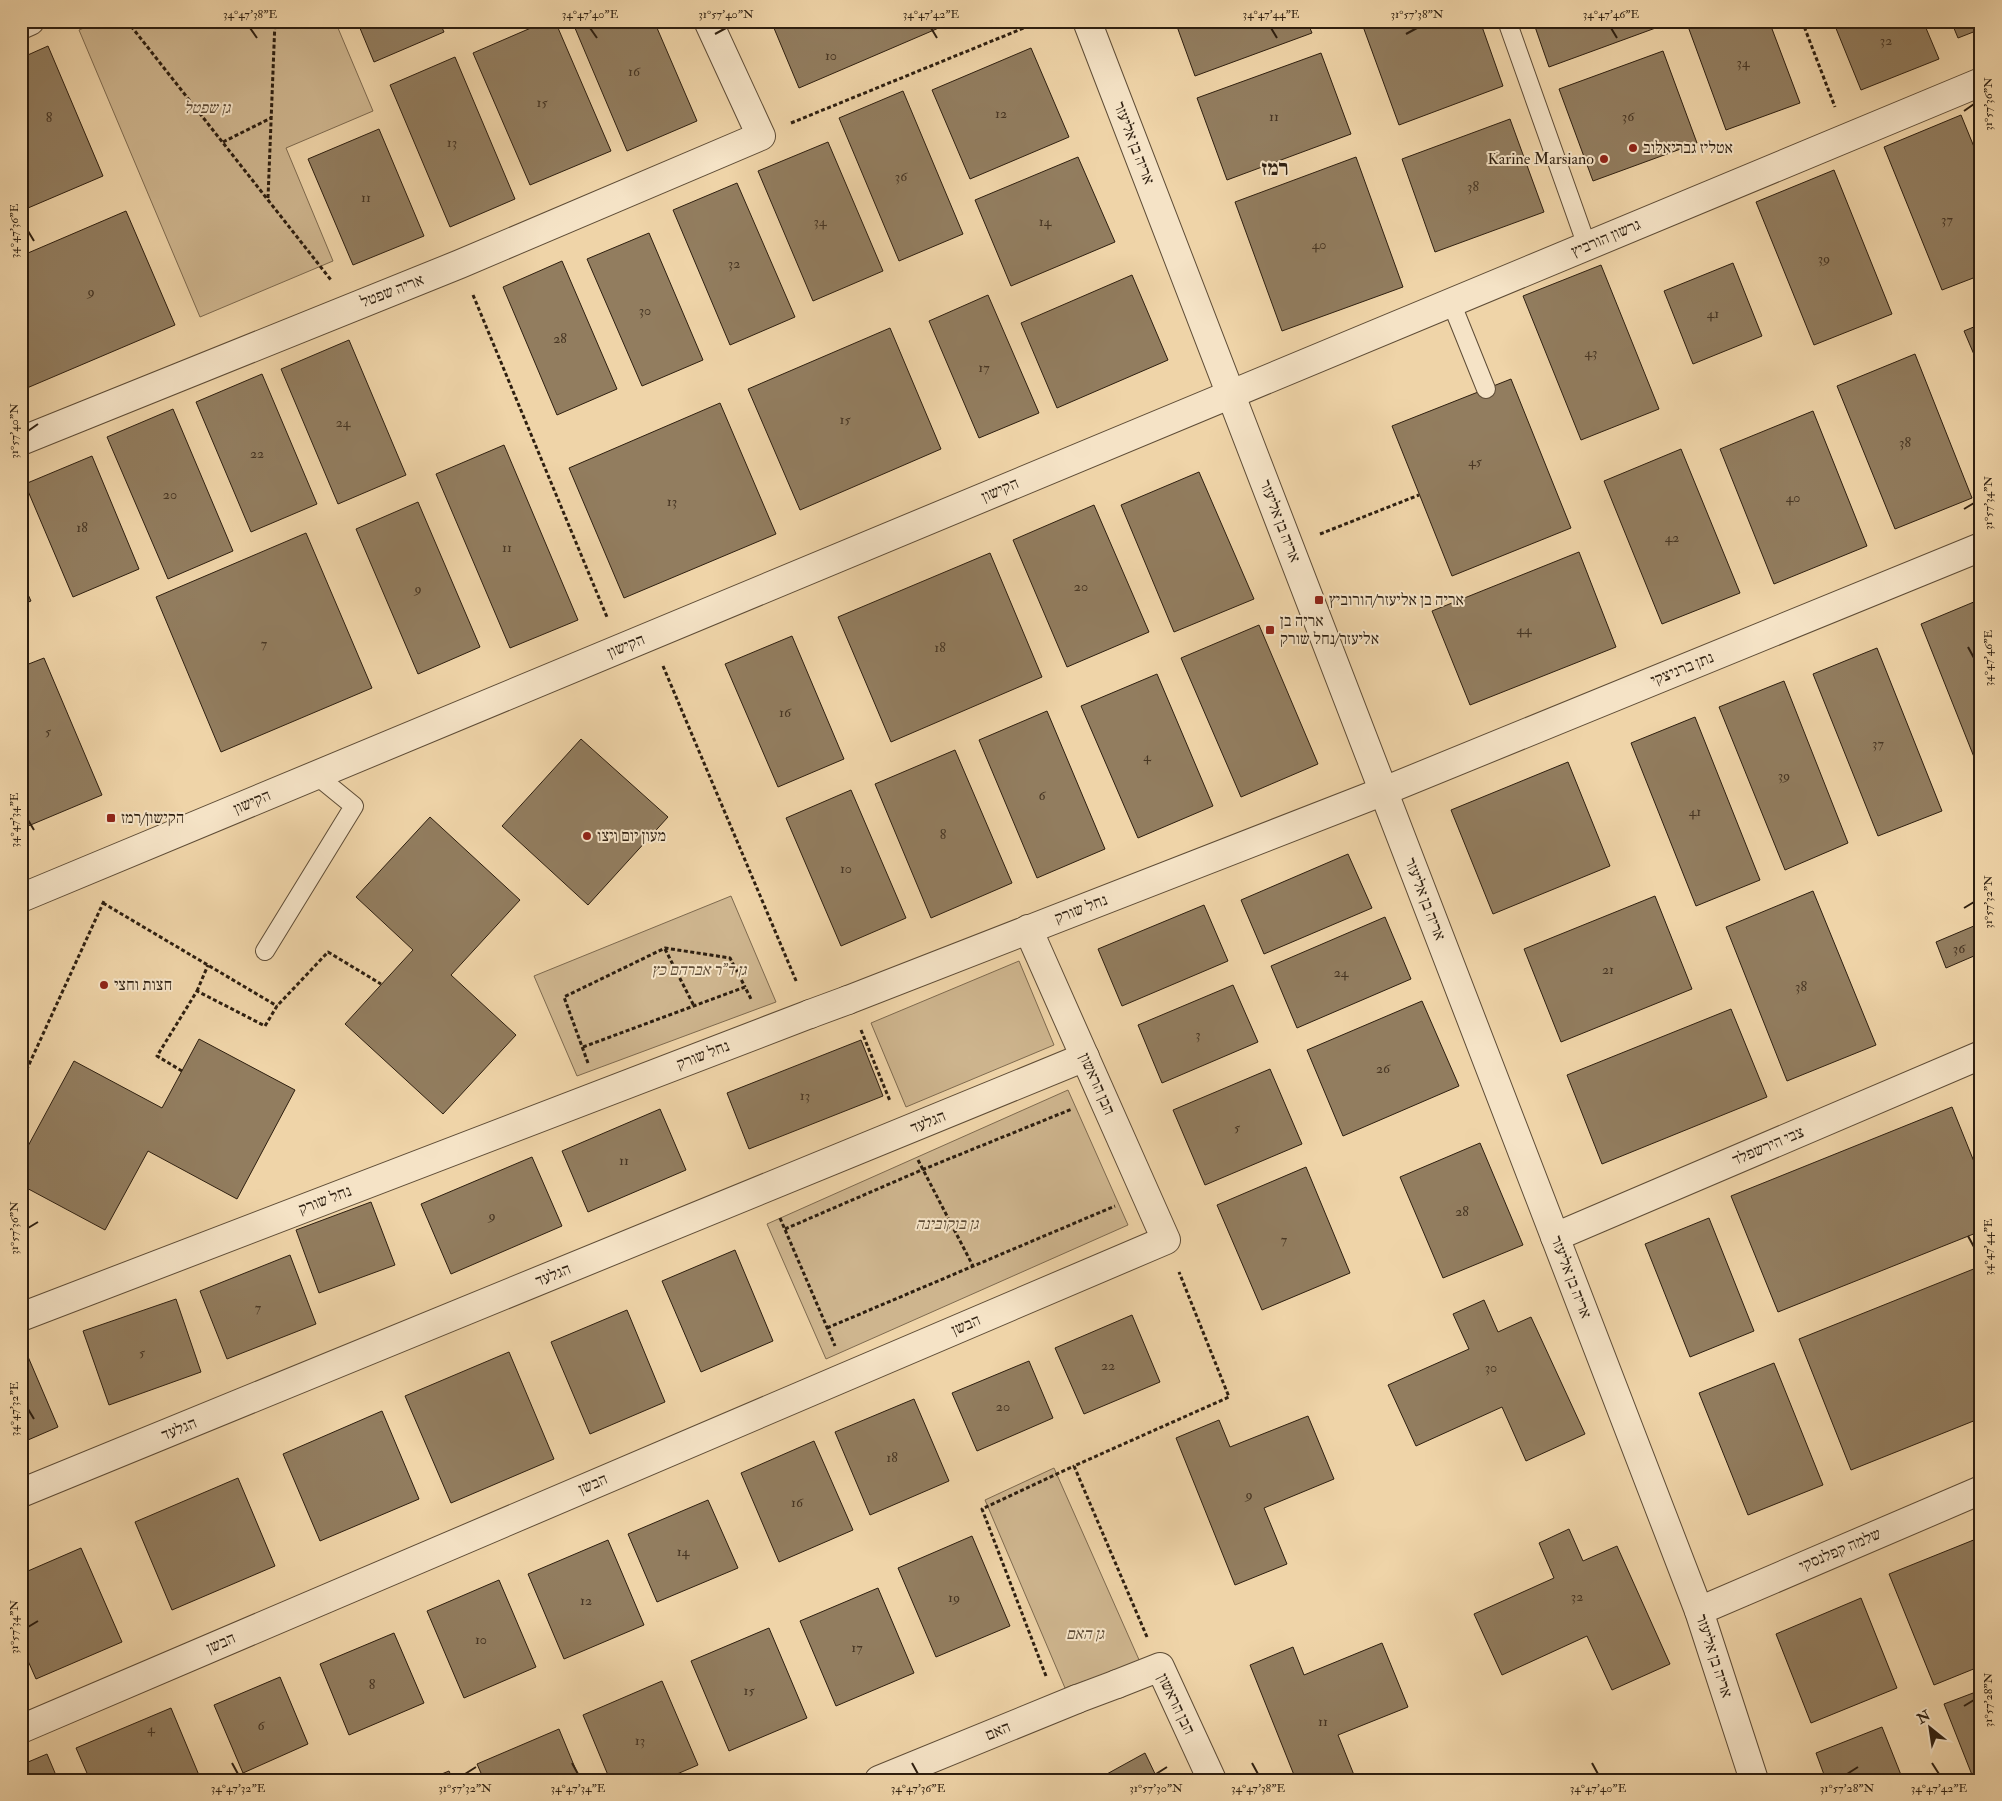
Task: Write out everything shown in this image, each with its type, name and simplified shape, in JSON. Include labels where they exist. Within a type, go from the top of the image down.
[{"type":"street","points":[[21,25],[30,21]]},
{"type":"street","points":[[708,21],[760,136]]},
{"type":"street","name":"אריה בן אליעזר","points":[[1087,21],[1699,1610],[1754,1780]]},
{"type":"street","name":"גרשון הורביץ","points":[[1230,393],[1981,82]]},
{"type":"street","name":"אריה שפטל","points":[[21,441],[460,264],[760,136]]},
{"type":"street","name":"הקישון","points":[[21,898],[1230,393]]},
{"type":"street","name":"נתן ברניצקי","points":[[1384,792],[1981,547]]},
{"type":"street","name":"נחל שורק","points":[[21,1317],[1384,792]]},
{"type":"street","name":"הבן הראשון","points":[[1028,929],[1166,1240]]},
{"type":"street","name":"צבי הירשפלד","points":[[1555,1237],[1981,1055]]},
{"type":"street","name":"הגלעד","points":[[21,1493],[1085,1057]]},
{"type":"street","name":"הבשן","points":[[21,1729],[1166,1240]]},
{"type":"street","name":"שלמה קפלנסקי","points":[[1699,1610],[1981,1490]]},
{"type":"street","name":"הבן הראשון","points":[[1117,1684],[1160,1667],[1212,1780]]},
{"type":"street","name":"האם","points":[[879,1780],[1117,1684]]},
{"type":"lane","points":[[1507,21],[1587,246]]},
{"type":"lane","points":[[1451,302],[1486,389]]},
{"type":"lane","points":[[265,951],[354,806],[316,775]]},
{"type":"path","points":[[126,21],[352,307]]},
{"type":"path","points":[[268,199],[275,21]]},
{"type":"path","points":[[760,136],[1041,21]]},
{"type":"path","points":[[1802,21],[1847,138]]},
{"type":"path","points":[[223,142],[271,118]]},
{"type":"path","points":[[460,264],[620,648]]},
{"type":"path","points":[[1290,546],[1419,495]]},
{"type":"path","points":[[650,636],[810,1014]]},
{"type":"path","points":[[21,1082],[125,855]]},
{"type":"path","points":[[103,903],[277,1006]]},
{"type":"path","points":[[664,948],[694,1006]]},
{"type":"path","points":[[600,1094],[564,997],[664,948],[730,958],[766,1030]]},
{"type":"path","points":[[197,992],[265,1026],[277,1006],[328,952],[382,984]]},
{"type":"path","points":[[182,1071],[157,1056],[197,992],[208,965]]},
{"type":"path","points":[[583,1047],[745,987]]},
{"type":"path","points":[[848,1000],[891,1103]]},
{"type":"path","points":[[785,1228],[924,1169],[1103,1097]]},
{"type":"path","points":[[902,1132],[924,1169],[974,1266]]},
{"type":"path","points":[[767,1188],[848,1375]]},
{"type":"path","points":[[827,1328],[1145,1194]]},
{"type":"path","points":[[1068,1703],[982,1508],[1229,1397],[1166,1240]]},
{"type":"path","points":[[1074,1466],[1160,1667]]},
{"type":"green space","name":"גן שפטל","points":[[101,21],[335,21],[373,111],[286,148],[333,261],[200,317],[79,30]]},
{"type":"green space","name":"גן ד\"ר אברהם כץ","points":[[731,896],[776,1002],[577,1076],[534,976]]},
{"type":"green space","points":[[1019,961],[1054,1045],[906,1107],[871,1023]]},
{"type":"green space","name":"גן בוקובינה","points":[[1068,1090],[1128,1225],[826,1359],[767,1224]]},
{"type":"green space","name":"גן האם","points":[[1054,1468],[1140,1662],[1065,1688],[985,1500]]},
{"type":"building","points":[[357,21],[439,21],[444,32],[374,62]]},
{"type":"building","points":[[547,21],[555,21],[611,151],[530,185],[473,53]]},
{"type":"building","points":[[572,21],[654,21],[697,121],[627,151]]},
{"type":"building","points":[[771,21],[955,21],[799,88]]},
{"type":"building","points":[[1175,21],[1307,21],[1312,33],[1195,76]]},
{"type":"building","points":[[1361,21],[1480,21],[1503,86],[1399,125]]},
{"type":"building","points":[[1533,21],[1659,21],[1661,26],[1549,67]]},
{"type":"building","points":[[1686,21],[1769,21],[1800,103],[1726,130]]},
{"type":"building","points":[[1833,21],[1923,21],[1939,59],[1861,90]]},
{"type":"building","points":[[1951,21],[1981,21],[1981,29],[1958,38]]},
{"type":"building","points":[[48,46],[103,176],[21,211],[21,58]]},
{"type":"building","points":[[1031,48],[1069,137],[970,179],[932,90]]},
{"type":"building","points":[[1663,51],[1697,143],[1593,181],[1559,89]]},
{"type":"building","points":[[1321,53],[1351,134],[1227,180],[1197,98]]},
{"type":"building","points":[[455,57],[515,199],[450,227],[390,85]]},
{"type":"building","points":[[903,91],[963,234],[899,261],[839,118]]},
{"type":"building","points":[[1961,115],[1981,164],[1981,275],[1942,290],[1884,147]]},
{"type":"building","points":[[1510,119],[1544,212],[1435,252],[1402,159]]},
{"type":"building","points":[[379,129],[424,236],[353,265],[308,159]]},
{"type":"building","points":[[828,142],[883,271],[813,301],[758,171]]},
{"type":"building","points":[[1078,157],[1115,242],[1011,286],[975,200]]},
{"type":"building","points":[[1356,157],[1403,287],[1282,331],[1235,202]]},
{"type":"building","points":[[1834,170],[1892,314],[1814,345],[1756,202]]},
{"type":"building","points":[[737,183],[795,317],[730,345],[673,210]]},
{"type":"building","points":[[126,211],[175,325],[27,388],[21,374],[21,256]]},
{"type":"building","points":[[649,233],[703,360],[642,386],[587,259]]},
{"type":"building","points":[[562,261],[617,389],[557,415],[503,287]]},
{"type":"building","points":[[1733,263],[1762,336],[1693,364],[1664,291]]},
{"type":"building","points":[[1601,265],[1659,409],[1581,440],[1523,296]]},
{"type":"building","points":[[1132,275],[1168,360],[1057,408],[1021,323]]},
{"type":"building","points":[[988,295],[1039,413],[979,438],[929,321]]},
{"type":"building","points":[[1981,324],[1981,371],[1964,331]]},
{"type":"building","points":[[890,328],[941,449],[800,510],[748,389]]},
{"type":"building","points":[[349,340],[406,475],[338,504],[281,369]]},
{"type":"building","points":[[1915,354],[1972,498],[1895,529],[1837,386]]},
{"type":"building","points":[[262,374],[317,504],[251,532],[196,402]]},
{"type":"building","points":[[1511,379],[1571,528],[1452,576],[1392,426]]},
{"type":"building","points":[[720,403],[776,534],[624,598],[569,468]]},
{"type":"building","points":[[173,409],[233,551],[168,579],[107,437]]},
{"type":"building","points":[[1813,411],[1867,546],[1774,584],[1720,449]]},
{"type":"building","points":[[504,445],[578,620],[510,648],[436,474]]},
{"type":"building","points":[[1681,449],[1740,593],[1662,624],[1604,481]]},
{"type":"building","points":[[92,456],[139,569],[73,597],[25,484]]},
{"type":"building","points":[[1199,472],[1254,599],[1174,632],[1121,505]]},
{"type":"building","points":[[418,502],[480,647],[418,674],[356,529]]},
{"type":"building","points":[[1094,505],[1149,632],[1067,667],[1013,540]]},
{"type":"building","points":[[306,533],[372,688],[221,752],[156,597]]},
{"type":"building","points":[[1579,552],[1616,647],[1470,705],[1432,611]]},
{"type":"building","points":[[990,553],[1042,677],[891,742],[838,617]]},
{"type":"building","points":[[21,579],[31,601],[21,605]]},
{"type":"building","points":[[1981,599],[1981,766],[1978,767],[1921,624]]},
{"type":"building","points":[[1259,625],[1318,764],[1241,797],[1181,658]]},
{"type":"building","points":[[792,636],[844,759],[778,787],[725,664]]},
{"type":"building","points":[[1877,648],[1942,811],[1878,836],[1813,674]]},
{"type":"building","points":[[44,658],[102,795],[21,829],[21,667]]},
{"type":"building","points":[[1157,674],[1213,806],[1138,838],[1081,706]]},
{"type":"building","points":[[1784,681],[1848,843],[1785,870],[1719,707]]},
{"type":"building","points":[[1047,711],[1105,849],[1037,878],[979,740]]},
{"type":"building","points":[[1695,717],[1760,880],[1696,906],[1631,743]]},
{"type":"building","points":[[581,739],[668,817],[588,905],[502,826]]},
{"type":"building","points":[[955,750],[1012,883],[931,918],[875,784]]},
{"type":"building","points":[[1568,762],[1610,866],[1493,914],[1451,810]]},
{"type":"building","points":[[851,790],[906,918],[841,946],[786,818]]},
{"type":"building","points":[[430,817],[520,900],[451,975],[516,1035],[443,1114],[345,1024],[413,950],[356,897]]},
{"type":"building","points":[[1348,854],[1372,908],[1264,954],[1241,900]]},
{"type":"building","points":[[1813,891],[1876,1045],[1787,1081],[1726,927]]},
{"type":"building","points":[[1655,896],[1692,989],[1561,1042],[1524,949]]},
{"type":"building","points":[[1204,905],[1228,961],[1122,1006],[1098,949]]},
{"type":"building","points":[[1385,917],[1411,979],[1297,1028],[1271,966]]},
{"type":"building","points":[[1981,923],[1981,953],[1946,968],[1936,942]]},
{"type":"building","points":[[1233,985],[1258,1042],[1162,1083],[1138,1025]]},
{"type":"building","points":[[1422,1001],[1459,1086],[1343,1136],[1307,1050]]},
{"type":"building","points":[[1731,1009],[1767,1097],[1602,1164],[1567,1075]]},
{"type":"building","points":[[199,1039],[295,1090],[237,1199],[148,1151],[105,1230],[21,1185],[21,1159],[74,1061],[162,1108]]},
{"type":"building","points":[[861,1040],[883,1096],[749,1149],[727,1093]]},
{"type":"building","points":[[1270,1069],[1302,1144],[1205,1185],[1173,1110]]},
{"type":"building","points":[[1952,1107],[1981,1179],[1981,1231],[1778,1312],[1731,1196]]},
{"type":"building","points":[[660,1109],[686,1170],[588,1212],[562,1151]]},
{"type":"building","points":[[1480,1143],[1523,1245],[1443,1278],[1400,1177]]},
{"type":"building","points":[[532,1157],[562,1226],[451,1274],[421,1204]]},
{"type":"building","points":[[1306,1167],[1350,1273],[1262,1310],[1217,1205]]},
{"type":"building","points":[[371,1202],[395,1265],[319,1293],[296,1230]]},
{"type":"building","points":[[1709,1218],[1754,1331],[1690,1357],[1645,1244]]},
{"type":"building","points":[[735,1250],[773,1341],[701,1372],[662,1281]]},
{"type":"building","points":[[290,1255],[316,1324],[227,1359],[200,1291]]},
{"type":"building","points":[[1981,1266],[1981,1418],[1851,1470],[1799,1339]]},
{"type":"building","points":[[176,1299],[201,1372],[109,1405],[83,1331]]},
{"type":"building","points":[[1484,1300],[1498,1332],[1531,1317],[1585,1434],[1526,1461],[1502,1407],[1416,1446],[1388,1385],[1469,1349],[1453,1314]]},
{"type":"building","points":[[627,1310],[665,1402],[590,1434],[551,1342]]},
{"type":"building","points":[[1132,1315],[1160,1382],[1084,1414],[1055,1348]]},
{"type":"building","points":[[26,1352],[58,1427],[21,1443],[21,1354]]},
{"type":"building","points":[[509,1352],[554,1459],[451,1503],[405,1396]]},
{"type":"building","points":[[1029,1361],[1053,1418],[977,1451],[952,1393]]},
{"type":"building","points":[[1774,1363],[1823,1485],[1748,1515],[1699,1393]]},
{"type":"building","points":[[914,1399],[949,1481],[870,1515],[835,1432]]},
{"type":"building","points":[[382,1411],[419,1499],[320,1541],[283,1454]]},
{"type":"building","points":[[1308,1416],[1334,1479],[1264,1508],[1287,1564],[1235,1585],[1176,1438],[1219,1420],[1230,1447]]},
{"type":"building","points":[[814,1441],[853,1530],[779,1562],[741,1473]]},
{"type":"building","points":[[238,1478],[275,1566],[172,1610],[135,1522]]},
{"type":"building","points":[[708,1500],[738,1568],[657,1602],[628,1534]]},
{"type":"building","points":[[1569,1529],[1583,1561],[1617,1546],[1670,1664],[1612,1690],[1587,1636],[1502,1675],[1474,1614],[1554,1578],[1539,1543]]},
{"type":"building","points":[[972,1536],[1010,1626],[936,1657],[898,1568]]},
{"type":"building","points":[[1981,1537],[1981,1666],[1934,1685],[1889,1574]]},
{"type":"building","points":[[608,1540],[644,1625],[564,1659],[528,1574]]},
{"type":"building","points":[[81,1548],[122,1642],[36,1679],[21,1645],[21,1574]]},
{"type":"building","points":[[499,1580],[536,1667],[464,1698],[427,1611]]},
{"type":"building","points":[[878,1588],[914,1673],[836,1706],[800,1621]]},
{"type":"building","points":[[1861,1598],[1897,1688],[1811,1723],[1776,1634]]},
{"type":"building","points":[[769,1628],[807,1718],[729,1751],[691,1661]]},
{"type":"building","points":[[394,1633],[424,1703],[349,1735],[320,1664]]},
{"type":"building","points":[[1382,1643],[1408,1707],[1338,1735],[1356,1780],[1296,1780],[1250,1665],[1293,1647],[1304,1675]]},
{"type":"building","points":[[280,1677],[308,1744],[243,1773],[214,1705]]},
{"type":"building","points":[[662,1681],[698,1765],[663,1780],[610,1780],[583,1715]]},
{"type":"building","points":[[1981,1690],[1981,1780],[1974,1780],[1944,1704]]},
{"type":"building","points":[[171,1708],[201,1780],[90,1780],[76,1748]]},
{"type":"building","points":[[1882,1727],[1903,1780],[1826,1780],[1816,1753]]},
{"type":"building","points":[[559,1729],[580,1780],[484,1780],[477,1764]]},
{"type":"building","points":[[1145,1753],[1158,1780],[1096,1780]]},
{"type":"building","points":[[47,1754],[58,1780],[21,1780],[21,1765]]},
{"type":"building","points":[[449,1771],[453,1780],[427,1780]]},
{"type":"place","name":"אטליז גבריאלוב","points":[[1633,148]]},
{"type":"place","name":"Karine Marsiano","points":[[1604,159]]},
{"type":"place","name":"אריה בן אליעזר/הורוביץ","points":[[1319,600]]},
{"type":"place","name":"אריה בן אליעזר/נחל שורק","points":[[1270,630]]},
{"type":"place","name":"הקישון/רמז","points":[[111,818]]},
{"type":"place","name":"מעון יום ויצו","points":[[587,836]]},
{"type":"place","name":"חצות וחצי","points":[[104,985]]},
{"type":"district","name":"רמז","points":[[1275,168]]}]
